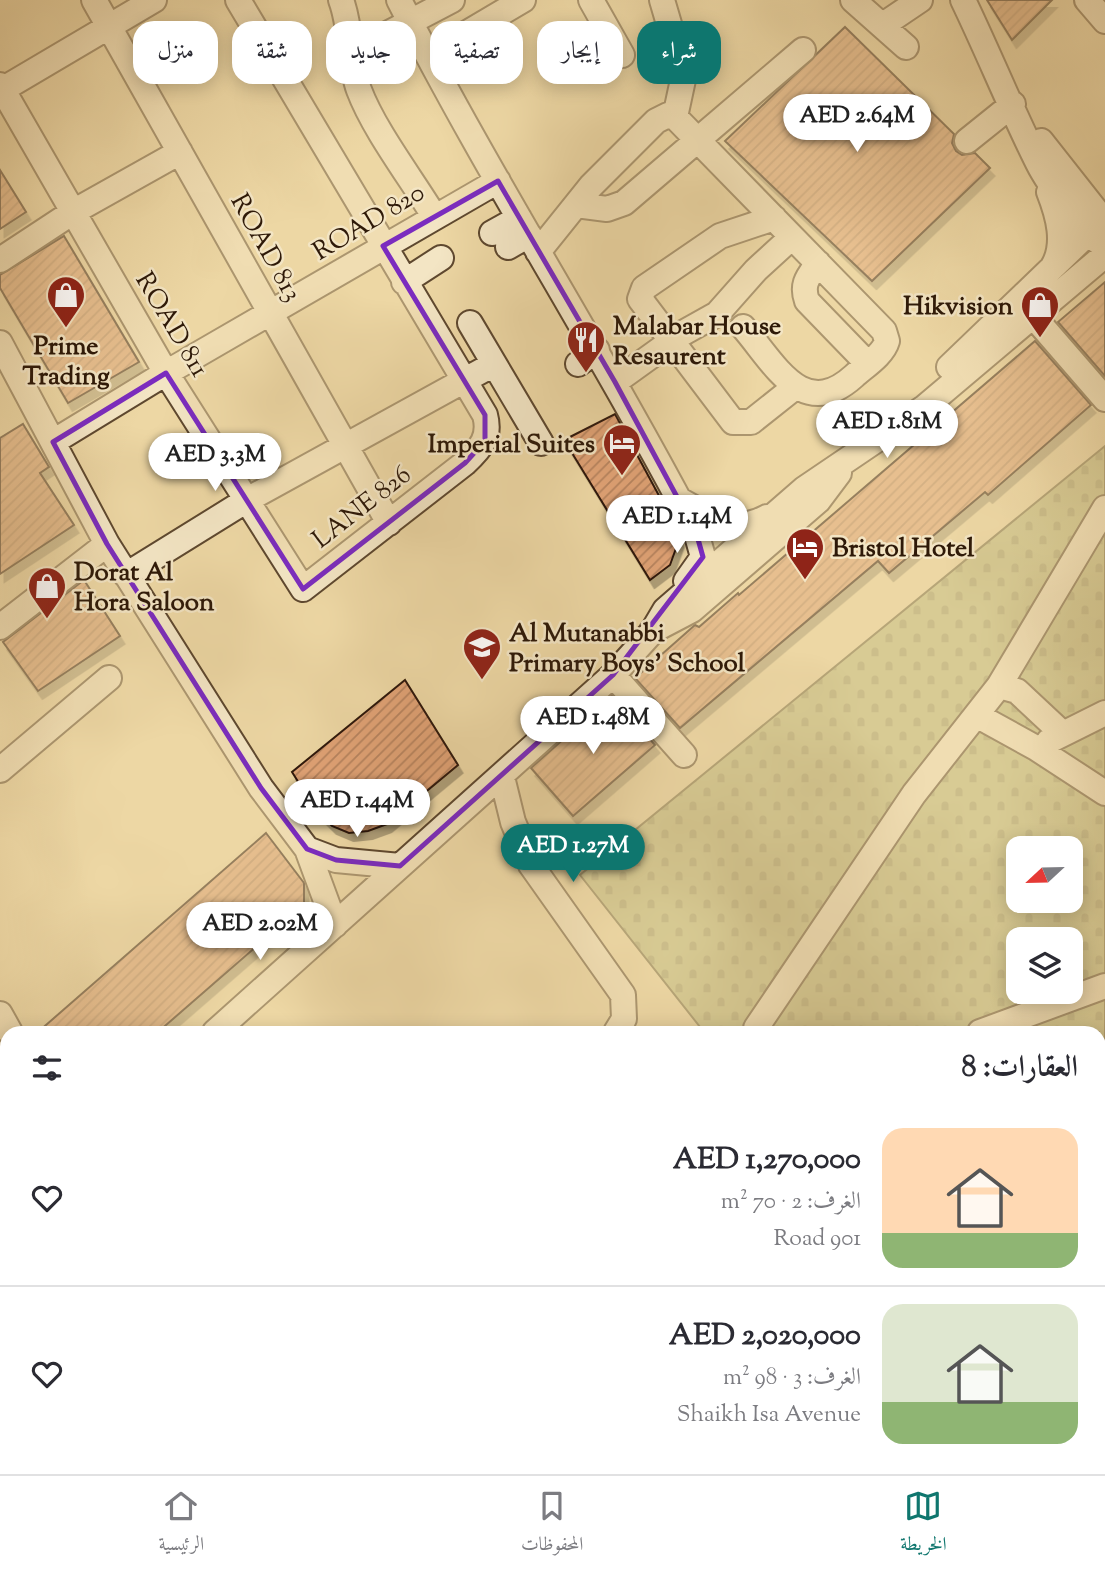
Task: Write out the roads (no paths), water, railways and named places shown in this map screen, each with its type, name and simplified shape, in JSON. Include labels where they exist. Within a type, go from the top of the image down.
[{"type":"street","name":"ROAD 813","points":[[94,0],[389,523]]},
{"type":"street","points":[[1,88],[154,0]]},
{"type":"street","points":[[239,0],[464,381]]},
{"type":"street","points":[[341,0],[346,21]]},
{"type":"street","points":[[399,0],[410,21]]},
{"type":"street","points":[[412,21],[452,0]]},
{"type":"street","points":[[487,21],[523,0]]},
{"type":"street","points":[[590,0],[602,21]]},
{"type":"street","points":[[662,0],[684,75],[675,117]]},
{"type":"street","points":[[853,0],[906,47]]},
{"type":"street","points":[[883,25],[920,0]]},
{"type":"street","points":[[963,0],[1039,165],[1059,226],[1059,251],[1047,275]]},
{"type":"street","points":[[1087,0],[1105,21]]},
{"type":"street","points":[[222,1026],[613,675],[652,632],[703,558],[696,533],[615,382],[587,357],[517,237],[498,181],[416,33]]},
{"type":"street","points":[[576,205],[607,209],[624,203],[803,50]]},
{"type":"street","points":[[359,84],[364,101],[434,216]]},
{"type":"street","name":"ROAD 811","points":[[1,88],[166,373],[303,589]]},
{"type":"street","points":[[967,141],[1013,104]]},
{"type":"street","points":[[1013,104],[1102,238]]},
{"type":"street","points":[[517,237],[576,205],[656,121],[668,115],[675,117],[884,331],[886,346],[833,392],[817,394],[795,387],[744,327]]},
{"type":"street","points":[[0,260],[73,212],[180,152]]},
{"type":"street","points":[[1039,165],[1102,238]]},
{"type":"street","name":"ROAD 820","points":[[53,442],[166,373],[498,181]]},
{"type":"street","points":[[774,218],[720,236],[643,288],[641,303],[677,338],[733,422],[751,422],[795,387]]},
{"type":"street","points":[[615,382],[677,338],[717,314],[755,270],[792,237]]},
{"type":"street","points":[[904,420],[917,398],[1047,275],[1102,238]]},
{"type":"street","points":[[665,610],[813,482],[844,464],[904,420],[1034,317],[1102,238]]},
{"type":"street","points":[[404,282],[441,258]]},
{"type":"street","points":[[818,263],[805,280],[803,291],[807,301],[868,364]]},
{"type":"street","points":[[1034,317],[1105,399]]},
{"type":"street","points":[[470,323],[541,443]]},
{"type":"street","points":[[0,343],[107,544],[261,788],[307,849],[335,925]]},
{"type":"street","points":[[126,575],[247,500],[494,364]]},
{"type":"street","name":"LANE 826","points":[[303,589],[465,463],[485,441],[489,429],[485,415],[464,381]]},
{"type":"street","points":[[652,632],[684,617],[818,501],[844,464]]},
{"type":"street","points":[[678,499],[732,526],[751,525],[782,508]]},
{"type":"street","points":[[757,1026],[914,794],[999,686],[1105,508]]},
{"type":"street","points":[[0,627],[107,544]]},
{"type":"street","points":[[613,675],[684,755]]},
{"type":"street","points":[[0,770],[109,678]]},
{"type":"street","points":[[999,686],[1017,691],[1063,734]]},
{"type":"street","points":[[1036,748],[1105,713]]},
{"type":"street","points":[[978,716],[1036,748],[1105,793]]},
{"type":"street","points":[[502,777],[513,822],[531,865],[623,995],[624,1019],[620,1026]]},
{"type":"street","points":[[307,849],[335,860],[400,866]]},
{"type":"street","points":[[996,1026],[1105,986]]},
{"type":"place","name":"Prime Trading","points":[[66,329]]},
{"type":"place","name":"Hikvision","points":[[1040,339]]},
{"type":"place","name":"Malabar House Resaurent","points":[[586,374]]},
{"type":"place","name":"Imperial Suites","points":[[622,477]]},
{"type":"place","name":"Bristol Hotel","points":[[805,581]]},
{"type":"place","name":"Dorat Al Hora Saloon","points":[[47,620]]},
{"type":"place","name":"Al Mutanabbi Primary Boys' School","points":[[482,681]]}]
